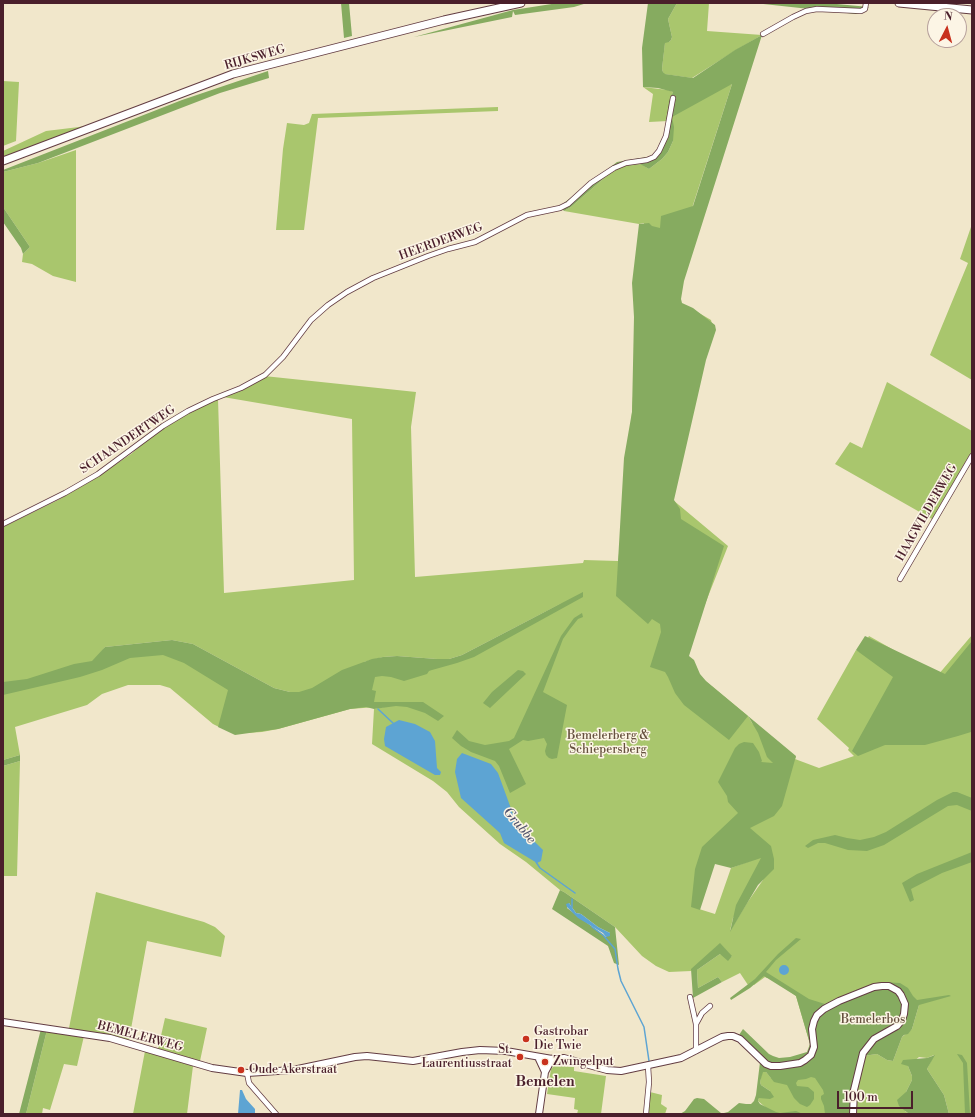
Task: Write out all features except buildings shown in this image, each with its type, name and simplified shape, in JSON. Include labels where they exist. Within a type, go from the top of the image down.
[{"type":"main road","name":"RIJKSWEG","points":[[3,161],[233,74],[444,20],[521,3]]},
{"type":"main road","points":[[899,3],[972,10]]},
{"type":"street","points":[[763,34],[806,11],[817,9],[860,11],[865,8],[866,3]]},
{"type":"street","name":"HEERDERWEG","points":[[265,375],[283,357],[311,320],[334,300],[353,288],[373,278],[428,256],[475,242],[527,215],[560,208],[568,204],[591,183],[614,168],[626,163],[647,160],[654,157],[659,151],[666,136],[673,98]]},
{"type":"street","name":"SCHAANDERTWEG","points":[[3,524],[65,493],[98,474],[163,426],[188,411],[207,401],[241,388],[265,375]]},
{"type":"street","name":"HAAGWILDERWEG","points":[[900,579],[972,456]]},
{"type":"street","points":[[276,1114],[248,1083],[247,1073],[293,1070],[355,1057],[413,1061],[480,1050],[506,1051],[538,1057],[568,1059],[612,1071],[648,1066],[681,1058],[722,1037],[728,1036],[733,1036],[740,1039],[766,1064],[776,1066],[796,1064],[805,1060],[812,1053],[814,1045],[813,1025],[817,1015],[824,1009],[839,1001],[874,988],[886,986],[895,989],[901,995],[905,1009],[904,1017],[896,1027],[871,1041],[863,1052],[854,1090],[853,1114]]},
{"type":"street","points":[[690,997],[696,1024],[696,1051]]},
{"type":"street","points":[[696,1024],[702,1013],[710,1006]]},
{"type":"street","name":"BEMELERWEG","points":[[3,1022],[110,1038],[212,1068],[247,1073]]},
{"type":"street","points":[[538,1057],[545,1072]]},
{"type":"street","points":[[538,1114],[545,1072],[552,1058]]},
{"type":"street","points":[[646,1114],[649,1082],[648,1066]]},
{"type":"green space","points":[[341,3],[349,3],[352,36],[344,38]]},
{"type":"green space","points":[[558,3],[587,3],[574,7],[515,15],[513,11],[512,17],[414,37],[513,10]]},
{"type":"green space","points":[[648,3],[677,3],[668,19],[672,37],[669,42],[665,43],[662,69],[665,74],[693,78],[735,50],[762,35],[684,281],[681,299],[682,303],[693,308],[715,325],[716,330],[706,360],[674,500],[680,509],[681,519],[724,546],[689,656],[694,660],[700,674],[706,681],[748,716],[729,740],[684,705],[675,693],[665,672],[650,667],[661,632],[660,624],[652,619],[648,624],[616,596],[624,458],[632,412],[634,317],[632,283],[639,224],[649,223],[652,226],[660,228],[661,216],[693,206],[732,84],[672,117],[674,127],[673,141],[668,152],[662,159],[649,169],[640,164],[618,167],[571,207],[564,211],[560,206],[617,162],[653,156],[664,138],[669,101],[673,92],[658,88],[643,87],[642,48]]},
{"type":"green space","points":[[677,3],[709,3],[707,31],[762,35],[692,78],[664,74],[662,69],[665,42],[669,42],[672,37],[668,19]]},
{"type":"green space","points":[[754,3],[826,3],[869,7],[856,14]]},
{"type":"green space","points":[[268,71],[269,78],[220,93],[38,163],[3,172],[3,170],[182,100]]},
{"type":"green space","points":[[3,81],[19,82],[16,141],[3,146]]},
{"type":"green space","name":"Bemelerberg & Schiepersberg","points":[[732,84],[693,205],[672,300],[686,309],[699,313],[711,320],[712,324],[673,500],[728,546],[686,652],[692,670],[748,716],[752,723],[796,757],[795,759],[819,768],[854,756],[848,750],[849,748],[817,719],[856,650],[860,652],[869,636],[938,675],[972,635],[972,1114],[949,1114],[944,1095],[927,1069],[934,1055],[927,1058],[919,1057],[908,1066],[912,1080],[906,1092],[905,1111],[909,1114],[856,1114],[855,1101],[863,1056],[877,1054],[887,1060],[893,1061],[902,1037],[912,1029],[919,1005],[822,1012],[851,1114],[764,1114],[765,1107],[758,1101],[759,1098],[767,1098],[770,1091],[761,1085],[760,1082],[762,1072],[766,1072],[771,1078],[807,1064],[810,1044],[796,996],[770,977],[765,977],[754,985],[752,983],[748,985],[740,973],[722,982],[718,977],[698,988],[697,970],[720,954],[732,957],[720,944],[691,971],[669,972],[656,966],[642,956],[615,927],[560,890],[526,862],[500,844],[459,807],[447,792],[433,781],[372,744],[374,709],[389,706],[350,709],[278,729],[245,733],[219,727],[213,724],[170,688],[160,685],[128,685],[102,694],[87,705],[15,727],[20,755],[3,760],[3,683],[11,682],[3,682],[3,527],[58,500],[91,481],[131,454],[153,435],[199,407],[218,399],[224,593],[354,580],[352,419],[223,397],[264,376],[416,392],[411,427],[415,577],[583,563],[584,560],[618,561],[618,564],[632,412],[644,223],[639,224],[564,211],[571,207],[618,167],[641,164],[649,169],[662,159],[668,152],[673,141],[668,121],[649,122],[653,94],[643,87],[668,90],[673,92],[672,95]],"holes":[[[564,602],[466,655],[446,661],[364,662],[383,657],[397,656],[449,659],[462,655]],[[172,640],[193,644],[274,688],[290,692],[302,692],[297,694],[265,688],[147,645],[100,654],[105,647]],[[758,858],[731,868],[715,914],[699,909],[714,864]],[[764,873],[763,880],[730,931],[733,918]]]},
{"type":"green space","points":[[498,107],[498,111],[318,118],[304,230],[276,230],[283,149],[287,123],[304,125],[309,123],[312,114]]},
{"type":"green space","points":[[86,126],[3,157],[3,151],[46,131]]},
{"type":"green space","points":[[76,150],[76,282],[53,276],[32,264],[22,262],[23,254],[30,247],[3,207],[3,172],[38,163]]},
{"type":"green space","points":[[3,207],[30,247],[23,254],[21,248],[3,222]]},
{"type":"green space","points":[[972,224],[972,380],[930,355],[968,263],[960,259]]},
{"type":"green space","points":[[887,382],[972,431],[972,451],[932,519],[835,464],[850,442],[862,448]]},
{"type":"green space","points":[[583,592],[583,597],[474,657],[429,671],[427,674],[404,681],[391,677],[375,677],[372,690],[376,691],[374,702],[423,702],[444,716],[438,721],[425,713],[407,707],[396,706],[374,709],[366,707],[350,709],[278,729],[235,735],[218,727],[228,690],[184,663],[163,655],[130,658],[102,670],[80,677],[3,695],[3,682],[27,679],[74,664],[92,661],[105,647],[172,640],[193,644],[274,688],[290,692],[299,692],[312,688],[342,670],[372,659],[397,656],[449,659],[462,655]]},
{"type":"green space","points":[[582,613],[583,617],[578,619],[563,639],[543,692],[567,705],[557,758],[552,759],[546,755],[545,751],[547,744],[544,738],[528,741],[523,740],[509,749],[526,784],[510,793],[499,766],[495,761],[471,752],[452,738],[457,730],[469,741],[485,745],[509,741],[514,738],[561,636],[574,618]]},
{"type":"green space","points":[[865,636],[945,674],[972,641],[972,733],[971,732],[925,745],[885,745],[858,756],[852,751],[893,677],[856,650]]},
{"type":"green space","points":[[518,670],[523,671],[526,674],[490,708],[483,703],[492,692]]},
{"type":"green space","points":[[748,716],[796,756],[782,806],[774,816],[750,828],[771,846],[774,859],[774,869],[758,885],[730,932],[736,905],[761,858],[731,868],[715,864],[700,910],[691,907],[695,869],[702,847],[738,813],[728,802],[727,796],[718,782],[735,748],[744,742],[753,743],[759,752],[761,762],[773,763],[767,757],[758,733]]},
{"type":"green space","points":[[20,755],[20,761],[3,766],[3,760]]},
{"type":"green space","points":[[20,761],[17,876],[3,876],[3,766]]},
{"type":"green space","points":[[953,792],[957,792],[972,798],[972,811],[957,805],[948,806],[884,845],[867,851],[848,850],[825,843],[818,843],[808,848],[805,846],[813,840],[835,835],[860,840],[874,837],[886,832],[937,800]]},
{"type":"green space","points":[[972,852],[972,862],[942,873],[911,889],[914,900],[910,902],[902,883],[917,874]]},
{"type":"green space","points":[[560,890],[615,927],[619,965],[614,963],[608,946],[552,909]],"holes":[[[569,903],[576,913],[581,914],[598,927],[610,933],[606,937],[567,908]]]},
{"type":"green space","points":[[96,892],[204,922],[215,927],[225,936],[221,957],[147,941],[129,1040],[69,1028]]},
{"type":"green space","name":"Bemelerbos","points":[[796,938],[801,939],[776,960],[766,972],[809,999],[825,1004],[876,983],[883,982],[900,983],[908,988],[917,1000],[949,995],[951,996],[919,1005],[912,1029],[908,1034],[902,1037],[893,1061],[887,1060],[877,1054],[863,1056],[855,1101],[856,1114],[825,1114],[821,1099],[821,1096],[824,1094],[823,1090],[815,1078],[811,1077],[798,1080],[796,1083],[797,1086],[808,1087],[814,1092],[814,1099],[807,1107],[800,1104],[794,1098],[787,1085],[774,1082],[766,1072],[763,1072],[760,1082],[761,1085],[770,1091],[774,1097],[770,1099],[759,1098],[758,1101],[760,1104],[780,1113],[796,1111],[803,1114],[680,1114],[685,1111],[694,1099],[697,1098],[704,1099],[721,1113],[728,1112],[739,1103],[751,1104],[754,1101],[761,1054],[739,1035],[743,1029],[773,1056],[779,1058],[790,1057],[807,1052],[810,1044],[796,996],[764,976],[750,988],[731,1000],[730,998],[755,979],[778,954]]},
{"type":"green space","points":[[720,943],[732,956],[728,961],[720,954],[697,970],[698,988],[718,977],[722,982],[693,998],[691,969]]},
{"type":"green space","points":[[165,1018],[207,1028],[200,1061],[158,1049]]},
{"type":"green space","points":[[41,1029],[47,1030],[26,1114],[19,1114]]},
{"type":"green space","points":[[47,1030],[84,1036],[77,1066],[64,1064],[50,1110],[43,1108],[42,1114],[26,1114]]},
{"type":"green space","points":[[145,1051],[193,1066],[187,1114],[133,1114]]},
{"type":"green space","points":[[957,1054],[962,1055],[967,1063],[970,1114],[965,1114],[963,1063]]},
{"type":"green space","name":"Bemelerbos","points":[[935,1055],[927,1069],[944,1095],[949,1114],[909,1114],[899,1106],[897,1100],[906,1092],[912,1080],[908,1066],[901,1064],[903,1060],[927,1058]]},
{"type":"green space","points":[[554,1066],[574,1067],[574,1071],[606,1076],[601,1114],[577,1114],[578,1110],[574,1109],[575,1098],[547,1094],[551,1069]]},
{"type":"green space","points":[[650,1092],[662,1095],[661,1104],[667,1108],[665,1114],[648,1114]]},
{"type":"water","points":[[399,720],[415,724],[430,732],[435,741],[437,768],[441,772],[440,775],[435,775],[385,746],[384,739],[386,727]]},
{"type":"water","points":[[462,753],[491,764],[498,773],[517,825],[522,832],[543,850],[541,861],[537,863],[504,843],[500,833],[461,798],[455,772],[457,759]]},
{"type":"water","points":[[569,903],[576,913],[581,914],[598,927],[610,933],[610,936],[606,937],[603,933],[578,918],[567,907],[566,904]]},
{"type":"water","points":[[782,965],[786,965],[788,966],[788,974],[782,975],[779,972],[779,968]]},
{"type":"water","points":[[240,1090],[242,1090],[246,1099],[255,1109],[255,1114],[238,1114]]},
{"type":"waterway","name":"Grubbe","points":[[378,709],[394,724]]},
{"type":"waterway","name":"Grubbe","points":[[536,862],[540,868],[575,893]]},
{"type":"waterway","name":"Grubbe","points":[[572,899],[572,907]]},
{"type":"waterway","points":[[592,927],[603,935],[615,949],[621,981],[644,1027],[649,1061]]},
{"type":"place","name":"Gastrobar Die Twie","points":[[526,1039]]},
{"type":"place","name":"St. Laurentiusstraat","points":[[520,1057]]},
{"type":"place","name":"Zwingelput","points":[[545,1062]]},
{"type":"place","name":"Oude Akerstraat","points":[[241,1070]]},
{"type":"district","name":"Bemelen","points":[[545,1083]]}]
